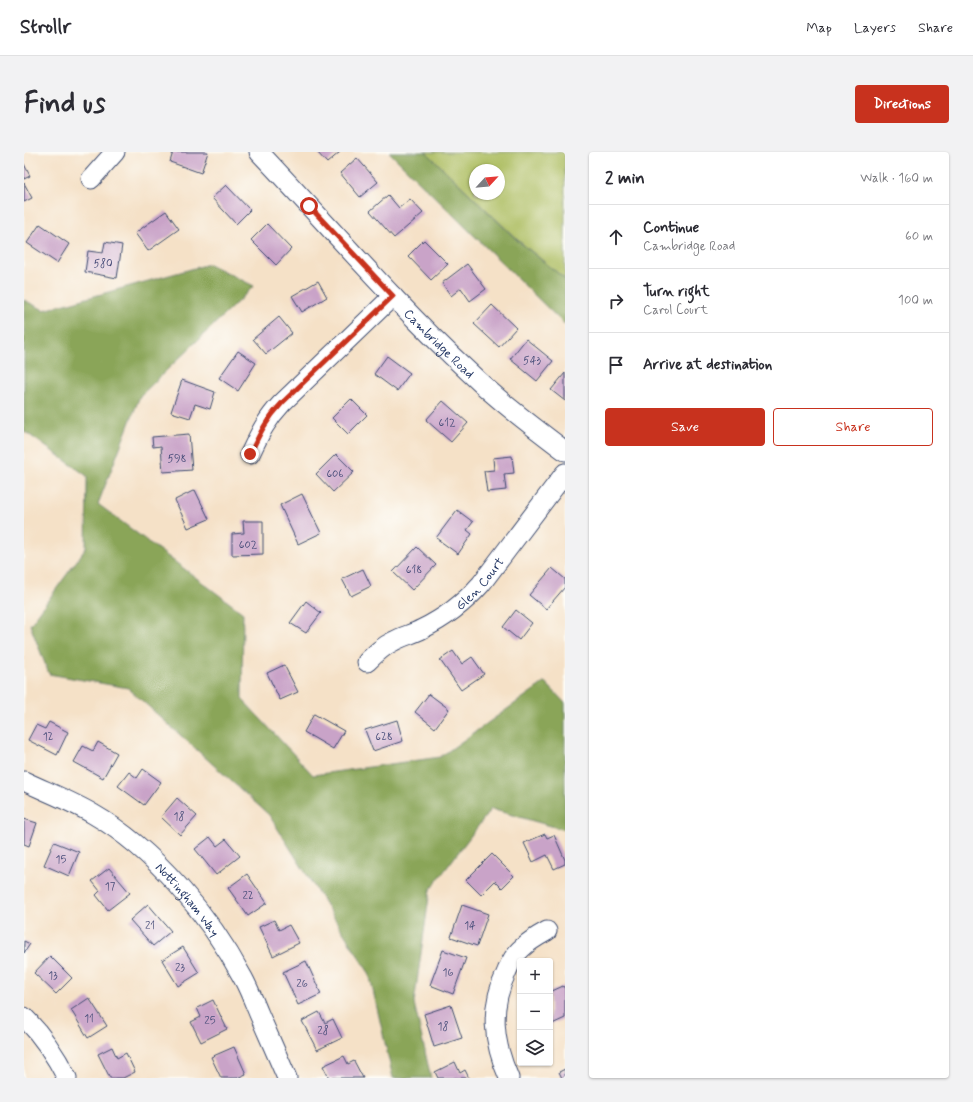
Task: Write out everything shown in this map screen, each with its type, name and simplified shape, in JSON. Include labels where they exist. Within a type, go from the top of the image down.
[{"type":"street","points":[[91,179],[115,152]]},
{"type":"street","name":"Cambridge Road","points":[[259,152],[393,296],[469,373],[565,452]]},
{"type":"street","points":[[250,454],[260,431],[270,416],[393,296]]},
{"type":"street","name":"Glen Court","points":[[367,662],[379,650],[393,641],[434,623],[469,598],[565,473]]},
{"type":"street","name":"Nottingham Way","points":[[24,781],[76,805],[110,825],[141,849],[190,899],[202,913],[226,948],[244,979],[287,1078]]},
{"type":"street","points":[[509,1078],[502,1062],[497,1043],[495,1014],[498,992],[511,962],[520,949],[547,931]]},
{"type":"street","points":[[24,1017],[50,1048],[67,1078]]},
{"type":"green space","points":[[389,152],[426,152],[469,194],[469,200],[476,200],[518,241],[565,279],[565,325]]},
{"type":"green space","points":[[426,152],[565,152],[565,279],[519,241],[476,200],[505,200],[505,164],[469,164],[469,193]]},
{"type":"green space","points":[[209,264],[254,286],[140,396],[98,504],[243,613],[242,699],[313,775],[440,757],[545,682],[565,703],[565,830],[491,809],[430,890],[414,1003],[431,1078],[393,1078],[369,973],[269,815],[128,688],[49,674],[30,625],[86,548],[87,476],[24,431],[24,300],[44,310]]},
{"type":"building","points":[[173,152],[208,152],[201,173],[170,162]]},
{"type":"building","points":[[317,152],[340,152],[327,163]]},
{"type":"building","points":[[357,158],[378,182],[360,197],[340,173]]},
{"type":"building","points":[[24,164],[30,176],[24,179]]},
{"type":"building","points":[[24,183],[32,198],[24,202]]},
{"type":"building","points":[[226,185],[250,210],[236,224],[212,198]]},
{"type":"building","points":[[388,195],[399,208],[410,199],[423,213],[394,238],[370,211]]},
{"type":"building","points":[[166,211],[179,229],[148,251],[135,233]]},
{"type":"building","points":[[40,224],[69,244],[57,263],[27,243]]},
{"type":"building","points":[[267,224],[291,249],[276,265],[251,240]]},
{"type":"building","points":[[424,240],[448,264],[431,280],[408,256]]},
{"type":"building","points":[[105,242],[122,245],[117,278],[85,272],[88,251],[103,253]]},
{"type":"building","points":[[467,264],[486,289],[470,301],[461,288],[451,296],[442,283]]},
{"type":"building","points":[[318,281],[327,297],[302,312],[292,296]]},
{"type":"building","points":[[492,305],[516,328],[499,347],[474,324]]},
{"type":"building","points":[[279,317],[292,333],[266,354],[253,339]]},
{"type":"building","points":[[526,339],[553,361],[537,381],[510,359]]},
{"type":"building","points":[[238,351],[256,363],[238,391],[219,378]]},
{"type":"building","points":[[387,356],[410,373],[397,391],[374,374]]},
{"type":"building","points":[[565,373],[565,401],[551,390]]},
{"type":"building","points":[[182,380],[215,392],[210,409],[195,404],[190,418],[171,412]]},
{"type":"building","points":[[351,399],[367,415],[348,434],[332,418]]},
{"type":"building","points":[[443,401],[468,423],[451,442],[426,420]]},
{"type":"building","points":[[189,434],[192,470],[163,472],[161,446],[153,447],[152,437]]},
{"type":"building","points":[[336,454],[354,472],[333,492],[316,474]]},
{"type":"building","points":[[512,456],[514,473],[504,474],[506,490],[487,492],[484,471],[494,470],[493,458]]},
{"type":"building","points":[[195,490],[209,519],[188,528],[175,500]]},
{"type":"building","points":[[302,494],[321,533],[298,544],[280,505]]},
{"type":"building","points":[[457,510],[473,522],[467,530],[472,534],[458,554],[436,538]]},
{"type":"building","points":[[243,521],[263,521],[263,554],[232,555],[232,534],[244,533]]},
{"type":"building","points":[[417,547],[436,565],[412,590],[393,572]]},
{"type":"building","points":[[552,568],[565,579],[565,587],[546,609],[529,595]]},
{"type":"building","points":[[363,569],[371,586],[351,596],[342,579]]},
{"type":"building","points":[[306,601],[321,613],[306,633],[290,623]]},
{"type":"building","points":[[516,610],[532,623],[519,640],[503,627]]},
{"type":"building","points":[[453,651],[462,664],[472,657],[484,674],[461,690],[440,660]]},
{"type":"building","points":[[284,665],[298,692],[280,700],[267,673]]},
{"type":"building","points":[[429,694],[449,709],[435,728],[415,712]]},
{"type":"building","points":[[314,714],[344,731],[333,749],[304,732]]},
{"type":"building","points":[[397,720],[403,741],[373,751],[365,730]]},
{"type":"building","points":[[49,722],[68,732],[57,755],[28,740],[36,725],[45,729]]},
{"type":"building","points":[[98,742],[117,753],[103,778],[74,762],[83,746],[93,751]]},
{"type":"building","points":[[143,769],[161,782],[144,805],[118,786],[129,772],[137,778]]},
{"type":"building","points":[[177,798],[197,816],[180,835],[161,817]]},
{"type":"building","points":[[24,819],[37,823],[29,846],[24,844]]},
{"type":"building","points":[[545,834],[547,838],[554,835],[565,860],[565,864],[554,869],[547,855],[533,862],[524,843]]},
{"type":"building","points":[[210,837],[217,846],[226,839],[240,856],[216,875],[195,849]]},
{"type":"building","points":[[54,842],[79,852],[69,876],[44,865]]},
{"type":"building","points":[[492,854],[514,876],[502,888],[495,881],[481,895],[466,880]]},
{"type":"building","points":[[109,868],[130,893],[108,910],[96,895],[100,891],[92,881]]},
{"type":"building","points":[[247,874],[267,903],[248,916],[228,888]]},
{"type":"building","points":[[148,904],[171,931],[153,946],[130,920]]},
{"type":"building","points":[[462,905],[488,914],[477,946],[451,937]]},
{"type":"building","points":[[274,920],[279,930],[289,925],[299,943],[273,956],[259,927]]},
{"type":"building","points":[[24,941],[30,944],[24,953]]},
{"type":"building","points":[[183,947],[199,973],[178,986],[162,960]]},
{"type":"building","points":[[443,950],[466,958],[453,994],[430,985]]},
{"type":"building","points":[[50,956],[72,978],[56,994],[34,973]]},
{"type":"building","points":[[306,961],[321,994],[298,1005],[283,972]]},
{"type":"building","points":[[563,986],[565,989],[565,1018],[553,1024],[553,994],[553,991]]},
{"type":"building","points":[[89,998],[107,1026],[88,1038],[71,1010]]},
{"type":"building","points":[[213,1000],[227,1029],[201,1042],[191,1022],[201,1017],[197,1008]]},
{"type":"building","points":[[451,1005],[462,1038],[434,1047],[424,1014]]},
{"type":"building","points":[[319,1012],[325,1023],[333,1019],[342,1038],[317,1050],[302,1021]]},
{"type":"building","points":[[112,1047],[117,1058],[126,1053],[135,1072],[123,1078],[110,1078],[98,1054]]},
{"type":"building","points":[[234,1047],[246,1074],[237,1078],[221,1078],[211,1057]]},
{"type":"building","points":[[344,1056],[348,1064],[354,1061],[363,1078],[329,1078],[323,1066]]},
{"type":"building","points":[[455,1062],[460,1073],[465,1070],[469,1078],[438,1078],[435,1072]]},
{"type":"building","points":[[565,1069],[565,1078],[562,1078],[559,1072]]},
{"type":"route","points":[[250,454],[260,431],[270,416],[393,296],[309,206]]}]
